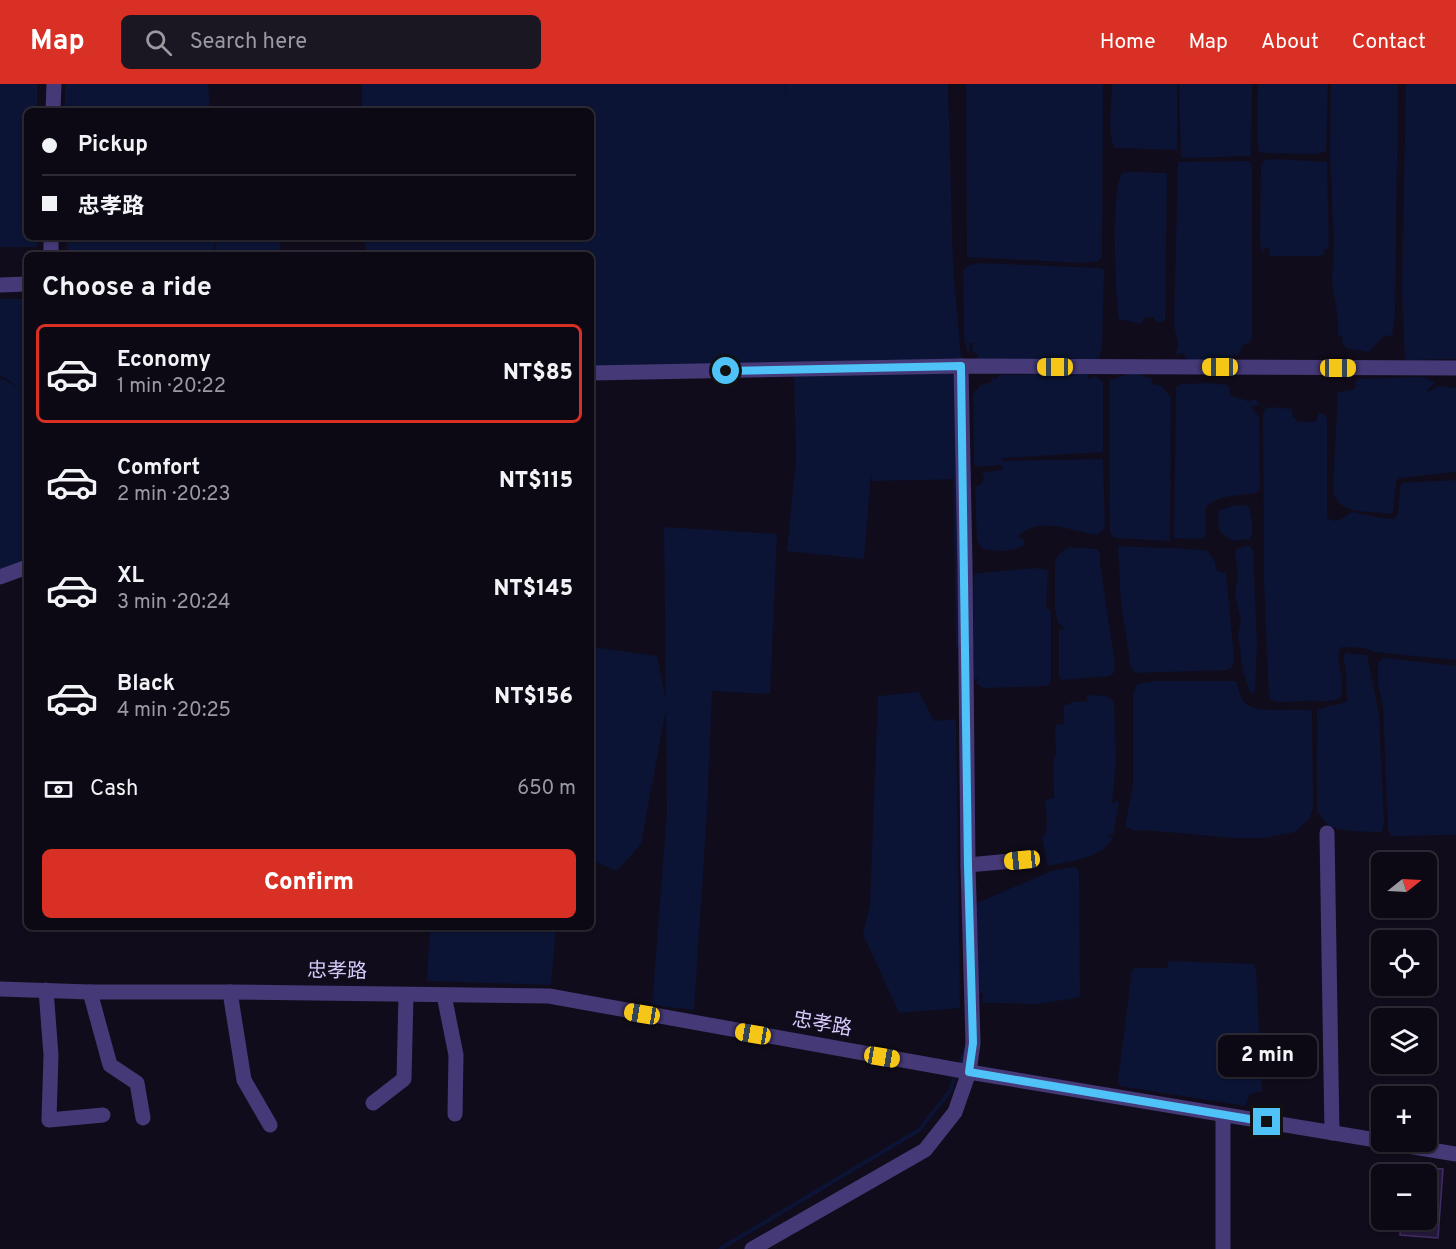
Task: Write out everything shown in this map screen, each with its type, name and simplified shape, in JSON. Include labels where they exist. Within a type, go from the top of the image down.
[{"type":"street","points":[[53,108],[54,84]]},
{"type":"street","points":[[0,285],[24,284]]},
{"type":"street","points":[[594,374],[961,366],[1456,368]]},
{"type":"street","points":[[752,1249],[925,1150],[955,1112],[969,1072],[973,1043],[968,865],[961,366]]},
{"type":"street","points":[[0,577],[24,568]]},
{"type":"street","points":[[1327,833],[1332,1133]]},
{"type":"street","points":[[968,865],[1022,860]]},
{"type":"street","name":"忠孝路","points":[[0,989],[90,992],[549,996],[969,1072],[1371,1139]]},
{"type":"street","points":[[46,990],[51,1055],[49,1120],[103,1115]]},
{"type":"street","points":[[90,992],[110,1065],[137,1083],[143,1118]]},
{"type":"street","points":[[230,992],[244,1080],[270,1125]]},
{"type":"street","points":[[373,1103],[404,1079],[406,994]]},
{"type":"street","points":[[444,995],[456,1055],[455,1114]]},
{"type":"street","points":[[1223,1115],[1223,1249]]},
{"type":"street","name":"忠孝路","points":[[1437,1151],[1456,1154]]},
{"type":"water","points":[[0,84],[37,84],[37,108],[24,108],[24,240],[37,240],[37,247],[0,247]]},
{"type":"water","points":[[65,84],[208,84],[210,108],[65,108]]},
{"type":"water","points":[[362,84],[785,84],[786,104],[786,84],[948,84],[953,265],[962,369],[965,479],[872,481],[871,473],[864,559],[787,551],[796,461],[794,370],[594,369],[594,252],[366,252],[365,240],[594,240],[594,108],[362,108]]},
{"type":"water","points":[[966,84],[1103,84],[1102,257],[1098,261],[1082,263],[967,257]]},
{"type":"water","points":[[1112,84],[1177,84],[1177,150],[1115,148],[1111,136]]},
{"type":"water","points":[[1179,84],[1252,84],[1251,156],[1181,157]]},
{"type":"water","points":[[1258,84],[1328,84],[1326,152],[1314,154],[1259,152],[1257,139]]},
{"type":"water","points":[[1331,84],[1398,84],[1395,316],[1392,335],[1382,337],[1369,352],[1345,348],[1342,344],[1343,337],[1338,336],[1338,319],[1332,281],[1334,245],[1330,152]]},
{"type":"water","points":[[1406,84],[1456,84],[1456,359],[1405,360],[1402,290]]},
{"type":"water","points":[[1265,160],[1327,162],[1329,247],[1324,250],[1325,254],[1269,256],[1270,249],[1265,248],[1262,253],[1260,241],[1261,165]]},
{"type":"water","points":[[1247,161],[1251,163],[1252,170],[1252,337],[1249,343],[1244,344],[1238,355],[1232,356],[1227,362],[1187,360],[1184,353],[1175,355],[1178,345],[1174,324],[1178,162]]},
{"type":"water","points":[[1122,173],[1167,173],[1165,320],[1157,323],[1153,317],[1146,317],[1140,324],[1119,319],[1115,267],[1116,199]]},
{"type":"water","points":[[67,240],[214,240],[214,252],[67,252]]},
{"type":"water","points":[[215,240],[280,240],[280,252],[216,252]]},
{"type":"water","points":[[982,263],[1104,270],[1102,347],[1099,359],[977,359],[978,355],[972,351],[973,343],[969,343],[968,354],[964,338],[963,270],[969,265]]},
{"type":"water","points":[[0,299],[24,299],[24,390],[0,375]]},
{"type":"water","points":[[1090,373],[1087,376],[1090,379],[1095,376],[1103,382],[1103,452],[1003,458],[1002,461],[1103,459],[1105,528],[1097,535],[1056,527],[1036,527],[1019,536],[1025,541],[1023,546],[1003,551],[983,549],[977,541],[975,486],[981,485],[985,478],[983,471],[1004,469],[1001,465],[977,467],[974,465],[973,394],[980,386],[992,382],[991,378],[996,379],[999,375]]},
{"type":"water","points":[[1133,373],[1153,379],[1151,384],[1162,386],[1171,398],[1170,541],[1116,538],[1112,536],[1110,530],[1109,380]]},
{"type":"water","points":[[1424,377],[1435,383],[1427,390],[1429,392],[1438,386],[1456,388],[1456,472],[1399,478],[1396,482],[1393,512],[1389,514],[1353,510],[1339,503],[1333,487],[1338,392],[1355,389],[1357,379]]},
{"type":"water","points":[[0,378],[24,390],[24,571],[0,579]]},
{"type":"water","points":[[1181,384],[1228,385],[1230,395],[1249,402],[1253,399],[1259,404],[1251,407],[1259,417],[1260,488],[1258,492],[1251,494],[1218,499],[1206,507],[1205,536],[1199,539],[1174,538],[1176,387]]},
{"type":"water","points":[[1271,407],[1292,409],[1293,417],[1299,422],[1315,422],[1319,413],[1324,414],[1327,418],[1327,518],[1334,521],[1352,512],[1394,519],[1398,514],[1402,483],[1456,480],[1456,660],[1341,647],[1338,658],[1342,684],[1340,698],[1326,701],[1285,702],[1269,699],[1264,580],[1263,416],[1265,409]]},
{"type":"water","points":[[1248,505],[1252,527],[1250,539],[1233,541],[1220,532],[1219,510]]},
{"type":"water","points":[[664,527],[777,534],[770,694],[712,691],[694,1010],[652,1005],[667,812],[666,709],[641,844],[617,871],[594,861],[594,647],[657,656],[666,700]]},
{"type":"water","points":[[1118,546],[1208,551],[1217,571],[1226,573],[1234,659],[1232,667],[1227,670],[1135,673],[1131,668],[1121,604]]},
{"type":"water","points":[[1250,546],[1253,551],[1257,645],[1255,691],[1251,694],[1244,675],[1238,635],[1241,622],[1235,595],[1238,573],[1235,554],[1237,549]]},
{"type":"water","points":[[1070,547],[1097,549],[1100,554],[1115,664],[1113,674],[1109,676],[1062,680],[1059,677],[1059,630],[1064,629],[1058,622],[1055,609],[1055,561],[1061,552]]},
{"type":"water","points":[[1038,568],[1048,570],[1046,609],[1050,609],[1051,616],[1051,681],[1047,686],[983,688],[976,683],[979,677],[974,680],[973,576],[977,573]]},
{"type":"water","points":[[1346,653],[1367,655],[1379,715],[1384,822],[1382,832],[1336,828],[1326,823],[1317,812],[1317,709],[1347,701],[1346,668],[1343,658]]},
{"type":"water","points":[[1385,658],[1456,666],[1456,835],[1391,836],[1388,829],[1383,704],[1378,685],[1378,662]]},
{"type":"water","points":[[1154,681],[1236,681],[1242,699],[1251,707],[1267,710],[1312,711],[1313,808],[1310,818],[1295,832],[1263,838],[1135,831],[1125,826],[1133,785],[1133,695],[1137,684]]},
{"type":"water","points":[[919,692],[934,721],[956,719],[960,1008],[899,1013],[863,934],[870,905],[878,696]]},
{"type":"water","points":[[1086,695],[1110,698],[1114,704],[1116,762],[1112,803],[1119,801],[1113,836],[1108,834],[1113,838],[1101,851],[1093,855],[1048,866],[1042,838],[1047,825],[1045,800],[1054,798],[1055,725],[1064,724],[1064,705],[1088,701]]},
{"type":"water","points":[[1075,867],[1079,871],[1080,997],[1040,1004],[982,1003],[983,994],[978,994],[975,904],[1051,871]]},
{"type":"water","points":[[430,930],[556,930],[551,985],[427,981]]},
{"type":"water","points":[[1169,961],[1253,964],[1256,969],[1262,1091],[1250,1094],[1245,1106],[1120,1086],[1118,1080],[1132,971],[1135,968],[1167,968]]},
{"type":"building","points":[[1437,1169],[1443,1169],[1438,1238],[1400,1235],[1400,1230],[1437,1230]]},
{"type":"waterway","points":[[955,476],[958,645]]},
{"type":"waterway","points":[[959,1067],[966,1049]]},
{"type":"waterway","points":[[720,1249],[919,1130],[950,1091],[956,1074]]},
{"type":"route","points":[[726,371],[961,366],[968,865],[973,1043],[969,1072],[1267,1122]]}]
